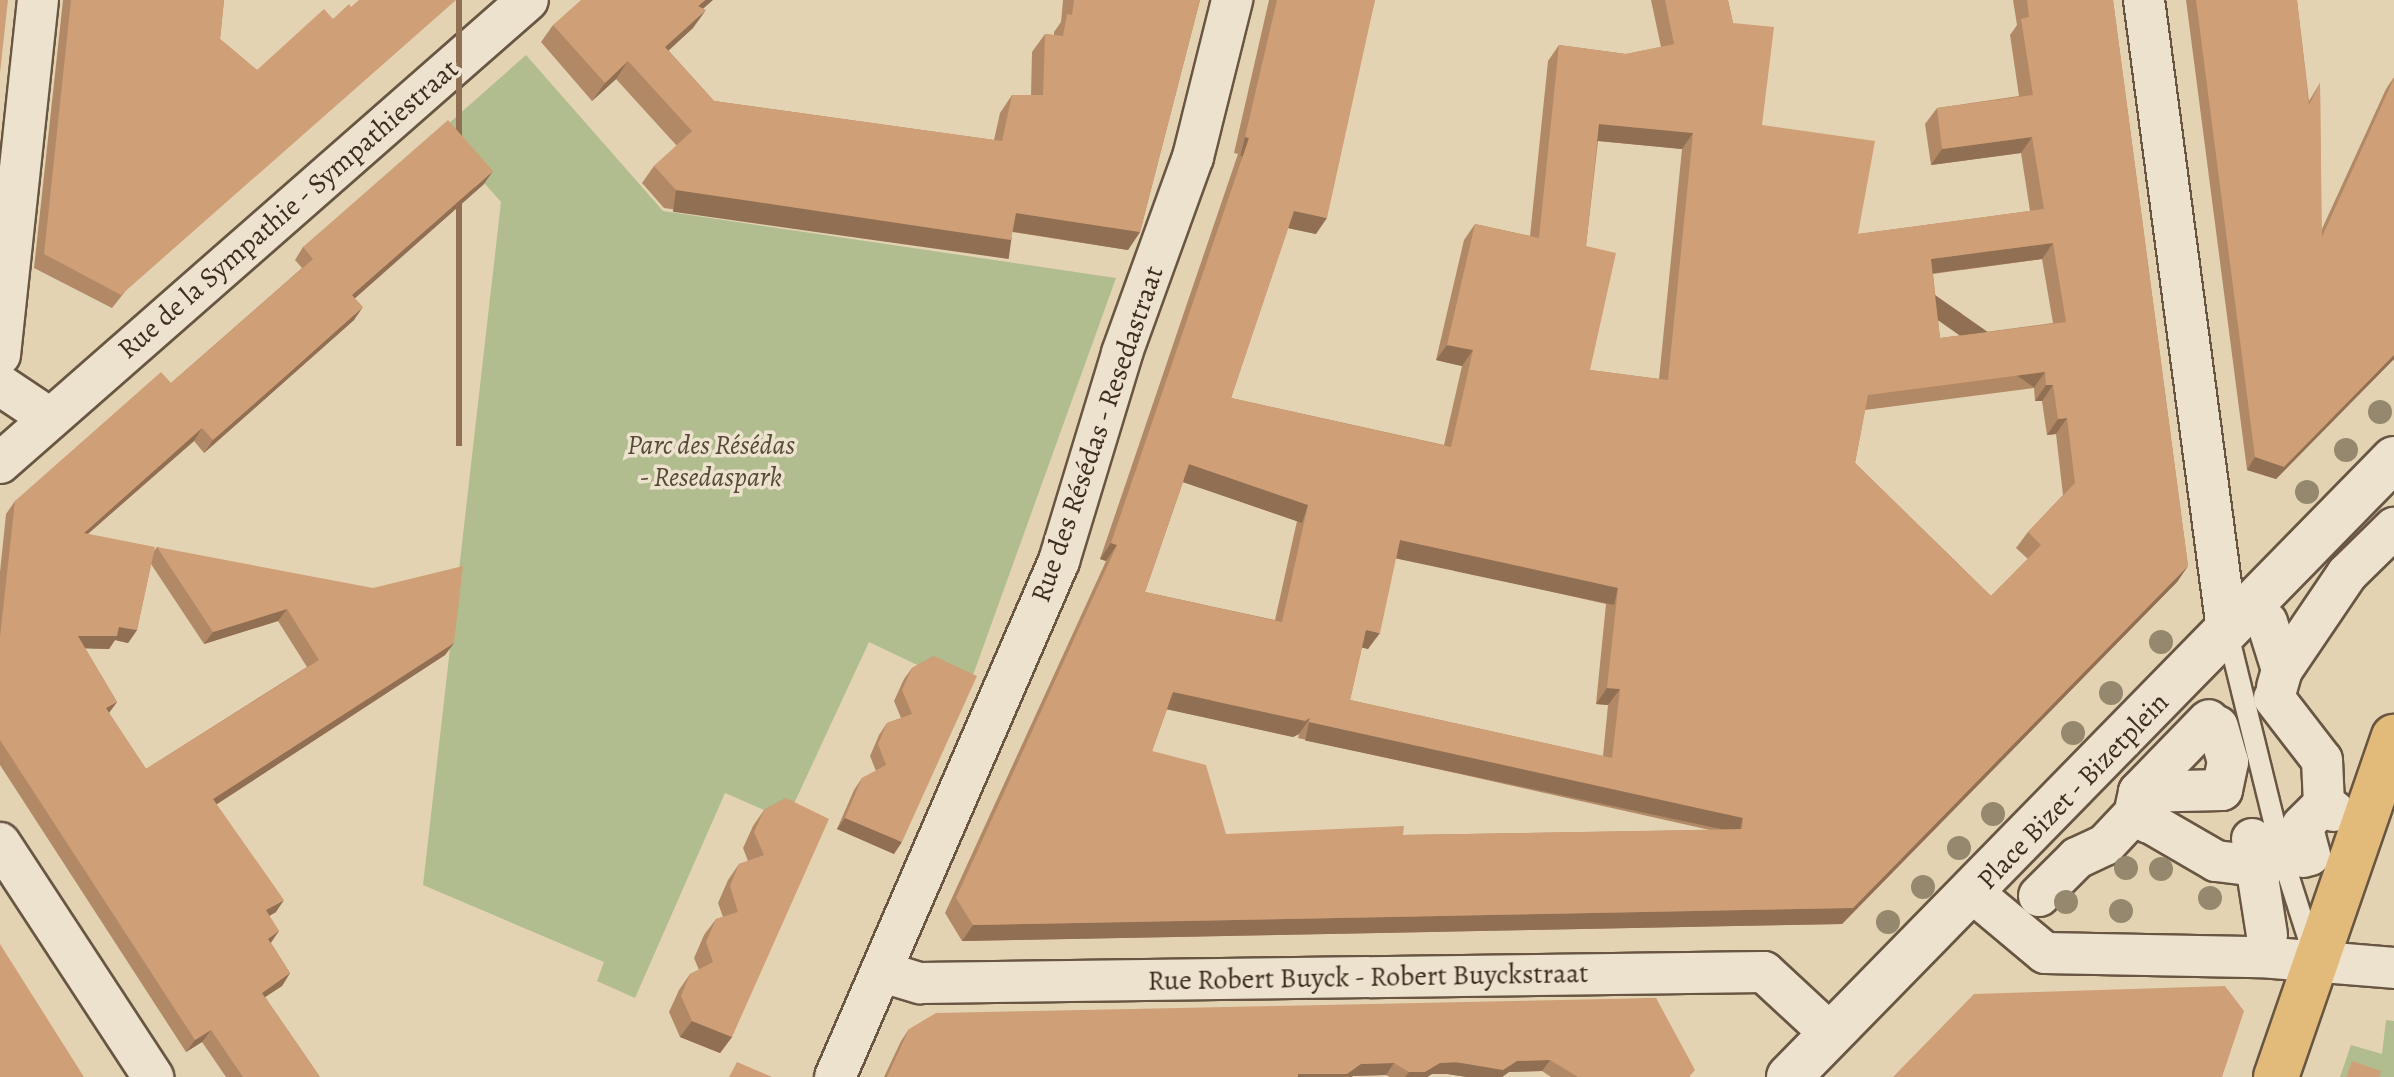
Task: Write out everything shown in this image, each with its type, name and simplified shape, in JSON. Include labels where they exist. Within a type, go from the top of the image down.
[{"type":"main road","points":[[2276,1077],[2394,737]]},
{"type":"street","points":[[0,355],[38,0]]},
{"type":"street","name":"Rue de la Sympathie - Sympathiestraat","points":[[0,463],[48,417],[528,0]]},
{"type":"street","name":"Rue des Résédas - Resedastraat","points":[[835,1077],[1059,561],[1122,353],[1193,157],[1232,0]]},
{"type":"street","points":[[2144,0],[2247,626],[2286,712],[2322,760],[2329,807],[2302,826],[2310,855],[2303,857]]},
{"type":"street","points":[[0,385],[48,417]]},
{"type":"street","name":"Place Bizet - Bizetplein","points":[[2394,459],[2247,626],[1972,892],[2045,953],[2315,961],[2394,968]]},
{"type":"street","points":[[2286,712],[2347,574],[2394,528]]},
{"type":"street","points":[[2212,717],[2228,762],[2214,809],[2152,819],[2212,717]]},
{"type":"street","points":[[2039,896],[2077,858],[2152,819],[2222,790]]},
{"type":"street","points":[[2152,819],[2216,861],[2257,858],[2267,935]]},
{"type":"street","points":[[0,843],[153,1077]]},
{"type":"street","points":[[1789,1077],[1972,892]]},
{"type":"street","name":"Rue Robert Buyck - Robert Buyckstraat","points":[[883,972],[920,983],[1764,972],[1831,1034]]},
{"type":"lane","points":[[2247,626],[2284,862],[2315,961]]},
{"type":"green space","name":"Parc des Résédas - Resedaspark","points":[[526,55],[663,211],[1116,278],[968,689],[869,642],[792,808],[771,813],[725,793],[635,998],[597,981],[604,962],[423,885],[501,202],[439,132]]},
{"type":"green space","points":[[2386,1020],[2394,1021],[2394,1077],[2340,1077],[2351,1045],[2382,1054]]},
{"type":"building","points":[[0,0],[8,0],[0,73]]},
{"type":"building","points":[[71,0],[224,0],[220,39],[257,70],[324,9],[333,19],[349,4],[351,7],[359,0],[456,0],[121,295],[44,254]]},
{"type":"building","points":[[581,0],[705,0],[698,6],[706,10],[665,47],[714,101],[1002,141],[1012,95],[1043,95],[1045,34],[1063,36],[1067,14],[1072,15],[1074,0],[1200,0],[1140,232],[1016,213],[1011,240],[676,190],[654,166],[692,131],[628,61],[605,83],[553,25]]},
{"type":"building","points":[[1277,0],[1375,0],[1327,218],[1294,211],[1231,398],[1451,447],[1473,350],[1447,345],[1475,224],[1539,238],[1559,45],[1626,54],[1674,44],[1665,0],[1728,0],[1733,23],[1774,27],[1762,125],[1875,141],[1858,234],[2044,209],[2032,137],[1942,149],[1937,108],[2033,95],[2021,19],[2029,17],[2027,0],[2113,0],[2188,566],[1853,908],[973,925],[956,898],[1117,545],[1111,543],[1249,138],[1245,137]],"holes":[[[1599,124],[1693,133],[1668,380],[1590,370],[1616,253],[1586,246]],[[2053,243],[2066,322],[1940,338],[1931,259]],[[2045,372],[2046,385],[2053,385],[2058,419],[2067,418],[2075,483],[2028,532],[2041,545],[1991,596],[1855,463],[1868,395]],[[1189,464],[1308,505],[1282,622],[1145,592]],[[1400,540],[1618,588],[1607,688],[1620,689],[1612,758],[1350,700],[1366,630],[1380,633]],[[1173,692],[1305,721],[1310,718],[1309,722],[1743,818],[1742,829],[1403,835],[1404,826],[1226,834],[1206,765],[1152,751]]]},
{"type":"building","points":[[2196,0],[2297,0],[2309,105],[2320,83],[2322,237],[2394,78],[2394,355],[2284,467],[2255,457]]},
{"type":"building","points":[[448,120],[493,171],[352,295],[363,307],[288,374],[213,440],[202,428],[84,533],[155,547],[137,630],[119,627],[117,636],[78,636],[117,702],[106,708],[146,769],[319,660],[287,609],[213,632],[157,547],[373,588],[463,566],[454,643],[213,799],[284,900],[266,910],[279,931],[268,939],[290,973],[262,993],[320,1077],[243,1077],[211,1030],[195,1040],[0,740],[0,637],[15,501],[161,372],[171,383],[313,259],[303,247]]},
{"type":"building","points":[[934,656],[977,676],[902,842],[845,818],[862,778],[886,765],[878,744],[887,723],[912,714],[902,690],[912,668]]},
{"type":"building","points":[[786,798],[829,819],[732,1037],[692,1021],[681,996],[690,974],[713,962],[706,942],[716,919],[738,912],[730,886],[739,864],[764,855],[754,832],[764,810]]},
{"type":"building","points":[[0,944],[84,1077],[0,1077]]},
{"type":"building","points":[[2225,986],[2244,1011],[2222,1077],[1893,1077],[1974,994]]},
{"type":"building","points":[[1656,998],[1695,1070],[1689,1077],[1578,1077],[1550,1060],[1517,1061],[1503,1070],[1455,1062],[1440,1063],[1425,1072],[1409,1072],[1394,1063],[1361,1064],[1347,1074],[1298,1074],[1298,1077],[887,1077],[909,1029],[936,1013]]},
{"type":"building","points":[[2352,1061],[2381,1071],[2379,1077],[2346,1077]]},
{"type":"building","points":[[737,1062],[772,1077],[729,1077]]}]
